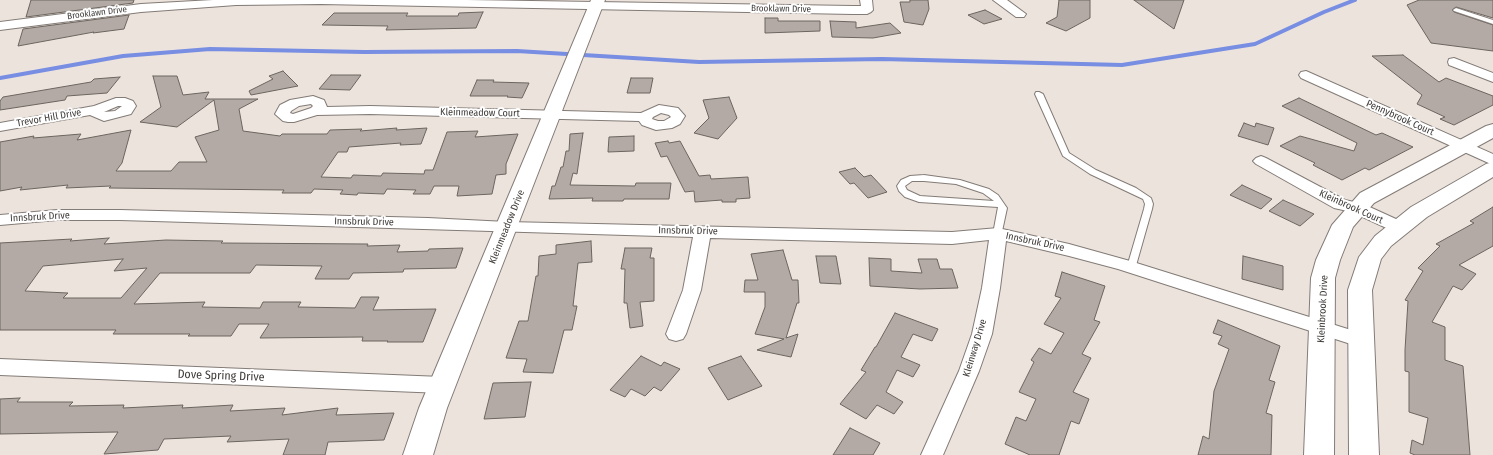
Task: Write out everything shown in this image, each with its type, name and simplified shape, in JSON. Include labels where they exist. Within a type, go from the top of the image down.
[{"type":"street","name":"Brooklawn Drive","points":[[0,26],[92,13],[244,1],[322,0],[867,5]]},
{"type":"street","points":[[999,0],[1020,14]]},
{"type":"street","name":"Kleinmeadow Drive","points":[[418,455],[442,385],[508,227],[597,3]]},
{"type":"street","points":[[1454,62],[1493,78]]},
{"type":"street","name":"Pennybrook Court","points":[[1306,76],[1493,160]]},
{"type":"street","name":"Trevor Hill Drive","points":[[0,126],[97,110]]},
{"type":"street","name":"Kleinmeadow Court","points":[[316,111],[370,110],[645,116]]},
{"type":"street","name":"Kleinbrook Drive","points":[[1319,455],[1323,278],[1328,260],[1343,225],[1367,198],[1493,130]]},
{"type":"street","name":"Kleinbrook Court","points":[[1261,161],[1340,204],[1357,208],[1401,228]]},
{"type":"street","points":[[1364,455],[1360,340],[1360,290],[1370,257],[1383,241],[1419,212],[1493,168]]},
{"type":"street","name":"Innsbruk Drive","points":[[0,220],[57,215],[128,215],[428,223],[508,227],[952,238],[998,234],[1069,250],[1132,268],[1360,340]]},
{"type":"street","points":[[676,334],[692,290],[703,231]]},
{"type":"street","name":"Kleinway Drive","points":[[932,455],[969,371],[982,334],[991,288],[998,234]]},
{"type":"street","name":"Dove Spring Drive","points":[[0,367],[442,385]]},
{"type":"lane","points":[[1456,10],[1493,22]]},
{"type":"lane","points":[[1038,94],[1066,154],[1093,172],[1147,198],[1149,204],[1132,268]]},
{"type":"lane","points":[[998,234],[1003,208],[1001,204],[995,197],[986,191],[946,179],[910,179],[904,182],[901,186],[903,191],[908,195],[919,199],[1001,204]]},
{"type":"building","points":[[31,0],[134,0],[133,3],[26,17]]},
{"type":"building","points":[[910,0],[928,0],[929,9],[923,25],[904,22],[900,2],[910,2]]},
{"type":"building","points":[[1059,0],[1090,0],[1090,18],[1066,31],[1046,23],[1057,17]]},
{"type":"building","points":[[1134,0],[1184,0],[1174,29]]},
{"type":"building","points":[[1419,0],[1493,0],[1493,18],[1456,7],[1452,10],[1493,25],[1493,51],[1431,43],[1407,5]]},
{"type":"building","points":[[985,10],[1002,19],[984,24],[968,15]]},
{"type":"building","points":[[483,12],[476,28],[386,30],[388,26],[322,25],[334,13],[408,13],[406,16],[458,16],[459,13]]},
{"type":"building","points":[[129,15],[124,29],[93,33],[94,32],[18,46],[23,29]]},
{"type":"building","points":[[765,18],[778,18],[778,21],[820,21],[820,31],[765,33]]},
{"type":"building","points":[[830,21],[856,22],[856,28],[890,23],[901,33],[873,38],[832,37]]},
{"type":"building","points":[[1403,55],[1439,82],[1446,78],[1493,96],[1493,105],[1454,125],[1440,119],[1445,117],[1417,104],[1422,95],[1372,56]]},
{"type":"building","points":[[283,71],[298,86],[251,95],[249,91],[273,79],[269,76]]},
{"type":"building","points":[[331,75],[361,75],[350,90],[319,89]]},
{"type":"building","points":[[153,76],[177,76],[183,95],[209,92],[205,99],[258,99],[239,109],[243,131],[280,136],[282,134],[327,134],[330,130],[362,129],[360,131],[397,128],[396,130],[427,128],[421,144],[400,145],[401,143],[349,147],[347,152],[338,152],[321,177],[351,178],[353,175],[381,176],[383,173],[424,174],[425,170],[433,170],[447,132],[478,131],[475,137],[518,134],[506,164],[506,174],[496,175],[492,194],[457,196],[459,186],[434,186],[430,194],[413,194],[416,190],[387,189],[384,194],[358,193],[357,195],[340,194],[343,190],[314,189],[311,193],[282,193],[284,190],[109,188],[111,186],[66,188],[68,185],[20,190],[22,187],[0,191],[0,142],[34,136],[33,138],[81,134],[77,140],[131,130],[122,163],[116,171],[171,171],[179,162],[207,162],[195,137],[219,130],[214,100],[177,127],[140,122],[161,107]]},
{"type":"building","points":[[120,77],[107,93],[67,96],[65,100],[0,110],[0,101],[3,97],[91,82],[94,79]]},
{"type":"building","points":[[631,78],[653,78],[650,93],[627,93]]},
{"type":"building","points":[[477,80],[529,83],[522,98],[507,97],[508,96],[470,96]]},
{"type":"building","points":[[729,97],[737,118],[718,139],[694,133],[709,118],[703,100]]},
{"type":"building","points":[[1299,98],[1376,135],[1382,133],[1413,147],[1369,170],[1365,168],[1342,180],[1313,165],[1315,163],[1280,146],[1300,136],[1354,151],[1357,143],[1282,106]]},
{"type":"building","points":[[1244,123],[1255,127],[1256,123],[1274,128],[1268,145],[1238,136]]},
{"type":"building","points":[[583,133],[577,174],[573,173],[570,185],[635,186],[636,183],[671,183],[669,199],[592,201],[593,198],[549,199],[552,186],[555,186],[561,167],[563,167],[566,151],[569,151],[570,134]]},
{"type":"building","points":[[634,136],[634,151],[608,152],[609,137]]},
{"type":"building","points":[[668,141],[669,143],[680,141],[699,176],[710,175],[711,179],[748,177],[750,198],[736,199],[736,202],[722,202],[722,200],[695,202],[694,191],[685,192],[667,156],[661,157],[655,143]]},
{"type":"building","points":[[855,168],[864,177],[871,175],[887,192],[868,198],[854,183],[850,184],[839,172]]},
{"type":"building","points":[[1242,185],[1272,199],[1261,209],[1230,195]]},
{"type":"building","points":[[1283,200],[1314,214],[1300,226],[1269,211]]},
{"type":"building","points":[[1493,207],[1493,246],[1459,265],[1476,274],[1462,290],[1453,286],[1432,322],[1445,327],[1445,360],[1463,366],[1470,455],[1415,455],[1410,453],[1412,440],[1423,445],[1428,418],[1409,412],[1409,372],[1405,371],[1408,301],[1405,300],[1423,271],[1418,268],[1440,246],[1436,244],[1474,223],[1470,221]]},
{"type":"building","points":[[109,238],[104,244],[166,240],[223,241],[221,243],[368,244],[367,246],[400,245],[397,252],[463,248],[456,268],[404,269],[403,272],[353,273],[349,279],[315,279],[322,266],[256,265],[250,273],[160,273],[134,304],[205,302],[202,307],[260,308],[263,302],[301,302],[298,307],[355,308],[361,297],[379,297],[373,310],[436,309],[423,342],[362,341],[363,337],[260,338],[269,324],[239,324],[231,336],[188,336],[190,334],[113,334],[116,330],[0,330],[0,243],[72,239],[70,241]],"holes":[[[123,259],[114,271],[147,268],[121,298],[63,298],[68,293],[25,291],[43,266]]]},
{"type":"building","points":[[591,241],[592,262],[578,263],[573,306],[577,306],[572,330],[564,330],[553,373],[523,372],[527,359],[506,358],[519,321],[528,321],[536,276],[538,276],[539,256],[556,254],[556,245]]},
{"type":"building","points":[[625,248],[652,248],[650,258],[654,258],[654,301],[640,302],[643,326],[630,328],[627,303],[624,303],[625,269],[621,269]]},
{"type":"building","points":[[783,250],[792,280],[798,280],[799,303],[797,303],[786,338],[798,334],[791,357],[757,350],[784,339],[755,334],[765,307],[765,292],[744,292],[745,280],[758,280],[751,254]]},
{"type":"building","points":[[816,256],[836,256],[841,284],[820,283]]},
{"type":"building","points":[[1243,256],[1283,266],[1283,290],[1242,279]]},
{"type":"building","points":[[869,258],[891,259],[891,271],[922,273],[918,259],[937,259],[940,269],[952,269],[958,288],[920,289],[870,286]]},
{"type":"building","points":[[1062,272],[1105,286],[1094,320],[1100,322],[1082,354],[1091,358],[1073,392],[1089,399],[1079,424],[1071,421],[1059,455],[1030,455],[1005,444],[1016,417],[1026,421],[1036,399],[1019,392],[1034,362],[1031,360],[1039,348],[1051,354],[1064,333],[1044,324],[1061,298],[1055,296]]},
{"type":"building","points":[[895,313],[938,329],[932,341],[913,334],[901,357],[920,365],[913,377],[897,370],[886,392],[903,402],[894,414],[877,405],[866,419],[840,404],[866,372],[861,370]]},
{"type":"building","points":[[1218,320],[1280,346],[1269,380],[1275,382],[1266,413],[1272,415],[1271,455],[1198,455],[1203,436],[1209,439],[1214,391],[1229,349],[1218,344],[1222,336],[1213,333]]},
{"type":"building","points":[[641,356],[661,366],[664,362],[680,369],[661,391],[654,387],[645,396],[631,389],[625,397],[610,390]]},
{"type":"building","points":[[741,356],[762,386],[728,400],[708,368]]},
{"type":"building","points":[[531,382],[525,417],[484,419],[493,383]]},
{"type":"building","points":[[20,398],[17,402],[73,402],[69,406],[124,405],[123,408],[183,405],[182,408],[233,405],[230,411],[285,408],[282,415],[338,408],[336,415],[394,413],[384,440],[328,442],[325,455],[283,455],[289,439],[227,442],[231,436],[164,439],[158,450],[104,454],[118,432],[0,434],[0,399]]},
{"type":"building","points":[[850,428],[880,443],[873,455],[833,455]]},
{"type":"waterway","points":[[0,78],[123,56],[210,49],[364,52],[517,51],[699,62],[882,59],[1122,65],[1255,44],[1324,12],[1355,0]]}]
